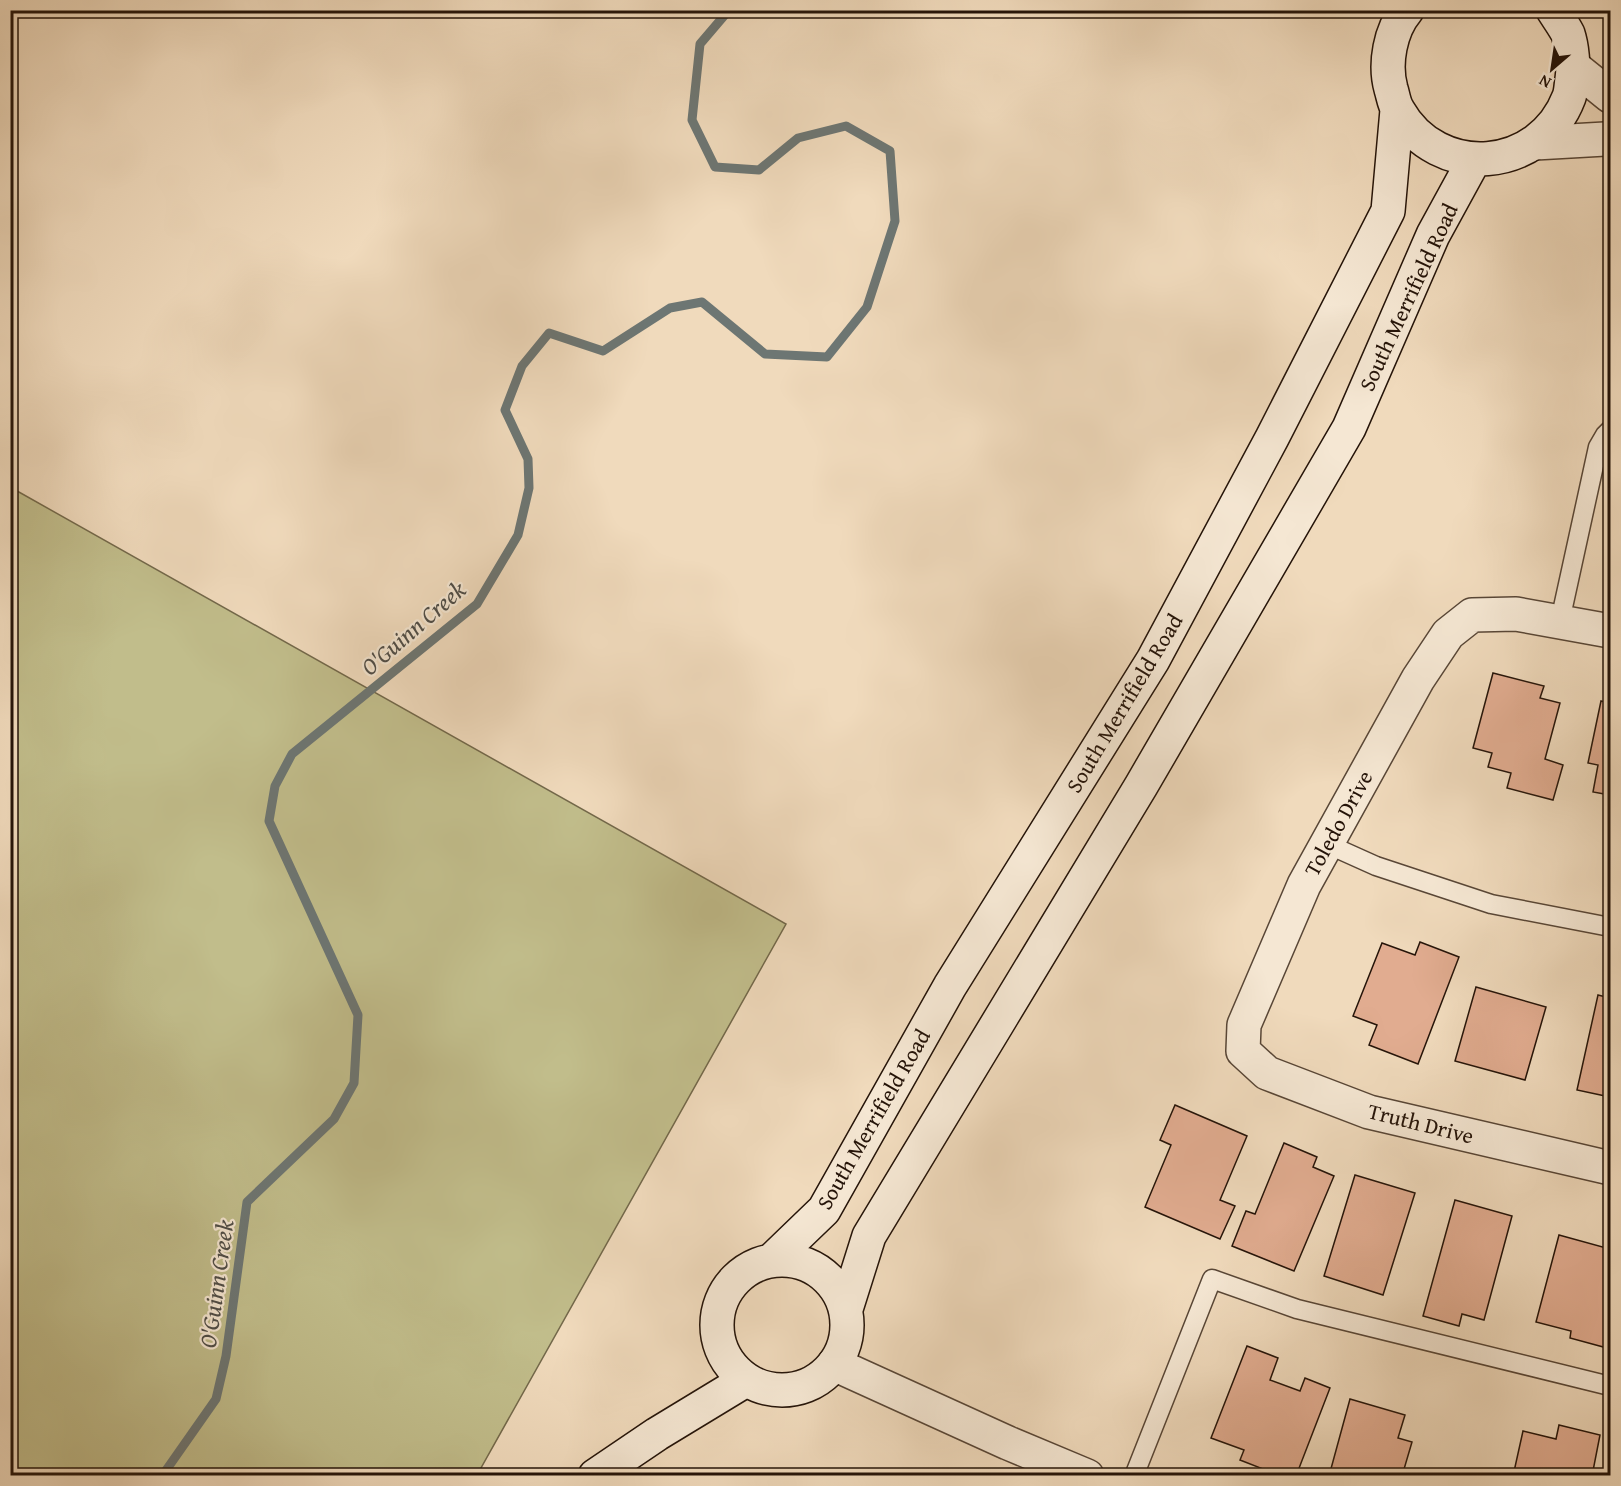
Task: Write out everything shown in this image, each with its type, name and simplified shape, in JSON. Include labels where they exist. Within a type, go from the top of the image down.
[{"type":"street","name":"South Merrifield Road","points":[[772,1260],[824,1210],[950,986],[1153,660],[1272,438],[1389,211],[1397,110],[1388,77],[1390,44],[1407,10]]},
{"type":"street","name":"South Merrifield Road","points":[[1397,110],[1417,135],[1443,153],[1474,160],[1507,157],[1535,143],[1556,122],[1569,96],[1574,67],[1568,34],[1553,10]]},
{"type":"street","points":[[1574,67],[1611,96]]},
{"type":"street","points":[[1535,143],[1611,140]]},
{"type":"street","name":"South Merrifield Road","points":[[846,1309],[869,1236],[1141,786],[1348,428],[1433,235],[1474,160]]},
{"type":"street","name":"Toledo Drive","points":[[1243,1051],[1244,1025],[1304,885],[1418,679],[1448,633],[1472,615],[1516,614],[1560,621]]},
{"type":"street","points":[[1560,621],[1611,630]]},
{"type":"street","name":"Truth Drive","points":[[1243,1051],[1267,1073],[1369,1112],[1611,1168]]},
{"type":"street","points":[[772,1260],[791,1260],[810,1266],[826,1276],[839,1291],[846,1309],[848,1329],[844,1348],[834,1364],[821,1378],[803,1387],[784,1390],[764,1388],[747,1380],[725,1357],[717,1327],[722,1296],[743,1272],[772,1260]]},
{"type":"street","points":[[834,1364],[1008,1443],[1087,1476]]},
{"type":"street","points":[[608,1473],[657,1434],[747,1380]]},
{"type":"lane","points":[[1560,621],[1598,447],[1611,430]]},
{"type":"lane","points":[[1327,844],[1376,866],[1491,904],[1611,927]]},
{"type":"lane","points":[[1134,1476],[1212,1279],[1297,1310],[1611,1386]]},
{"type":"shaded area","points":[[10,487],[786,924],[477,1475],[11,1475]]},
{"type":"building","points":[[1493,673],[1544,686],[1540,698],[1560,703],[1545,759],[1563,765],[1553,800],[1507,788],[1511,773],[1488,767],[1492,753],[1473,748]]},
{"type":"building","points":[[1601,701],[1610,703],[1610,795],[1593,792],[1598,765],[1588,763]]},
{"type":"building","points":[[1420,942],[1459,957],[1418,1064],[1369,1045],[1377,1025],[1353,1016],[1382,943],[1415,955]]},
{"type":"building","points":[[1476,987],[1546,1007],[1525,1080],[1455,1061]]},
{"type":"building","points":[[1598,995],[1610,998],[1610,1097],[1577,1090]]},
{"type":"building","points":[[1175,1105],[1247,1136],[1220,1200],[1235,1206],[1220,1239],[1145,1207],[1171,1145],[1160,1140]]},
{"type":"building","points":[[1284,1143],[1317,1157],[1313,1167],[1334,1176],[1294,1271],[1232,1246],[1246,1211],[1255,1214]]},
{"type":"building","points":[[1355,1175],[1415,1193],[1383,1295],[1324,1276]]},
{"type":"building","points":[[1455,1200],[1512,1216],[1484,1320],[1462,1314],[1459,1326],[1423,1316]]},
{"type":"building","points":[[1559,1235],[1610,1249],[1610,1337],[1607,1348],[1570,1338],[1571,1331],[1536,1322]]},
{"type":"building","points":[[1247,1346],[1278,1358],[1270,1380],[1300,1391],[1305,1378],[1330,1388],[1296,1476],[1281,1476],[1240,1460],[1244,1450],[1211,1438]]},
{"type":"building","points":[[1350,1399],[1405,1415],[1398,1438],[1412,1442],[1402,1476],[1329,1476]]},
{"type":"building","points":[[1559,1425],[1600,1435],[1592,1476],[1513,1476],[1523,1431],[1556,1439]]},
{"type":"waterway","name":"O'Guinn Creek","points":[[162,1476],[216,1399],[226,1356],[247,1202],[334,1119],[354,1083],[358,1015],[269,821],[275,786],[292,754],[477,604],[518,535],[529,488],[528,459],[505,410],[522,366],[549,333],[603,351],[670,308],[702,302],[765,354],[827,357],[867,307],[895,221],[890,151],[846,126],[798,138],[759,170],[715,167],[692,120],[700,44],[729,10]]}]
